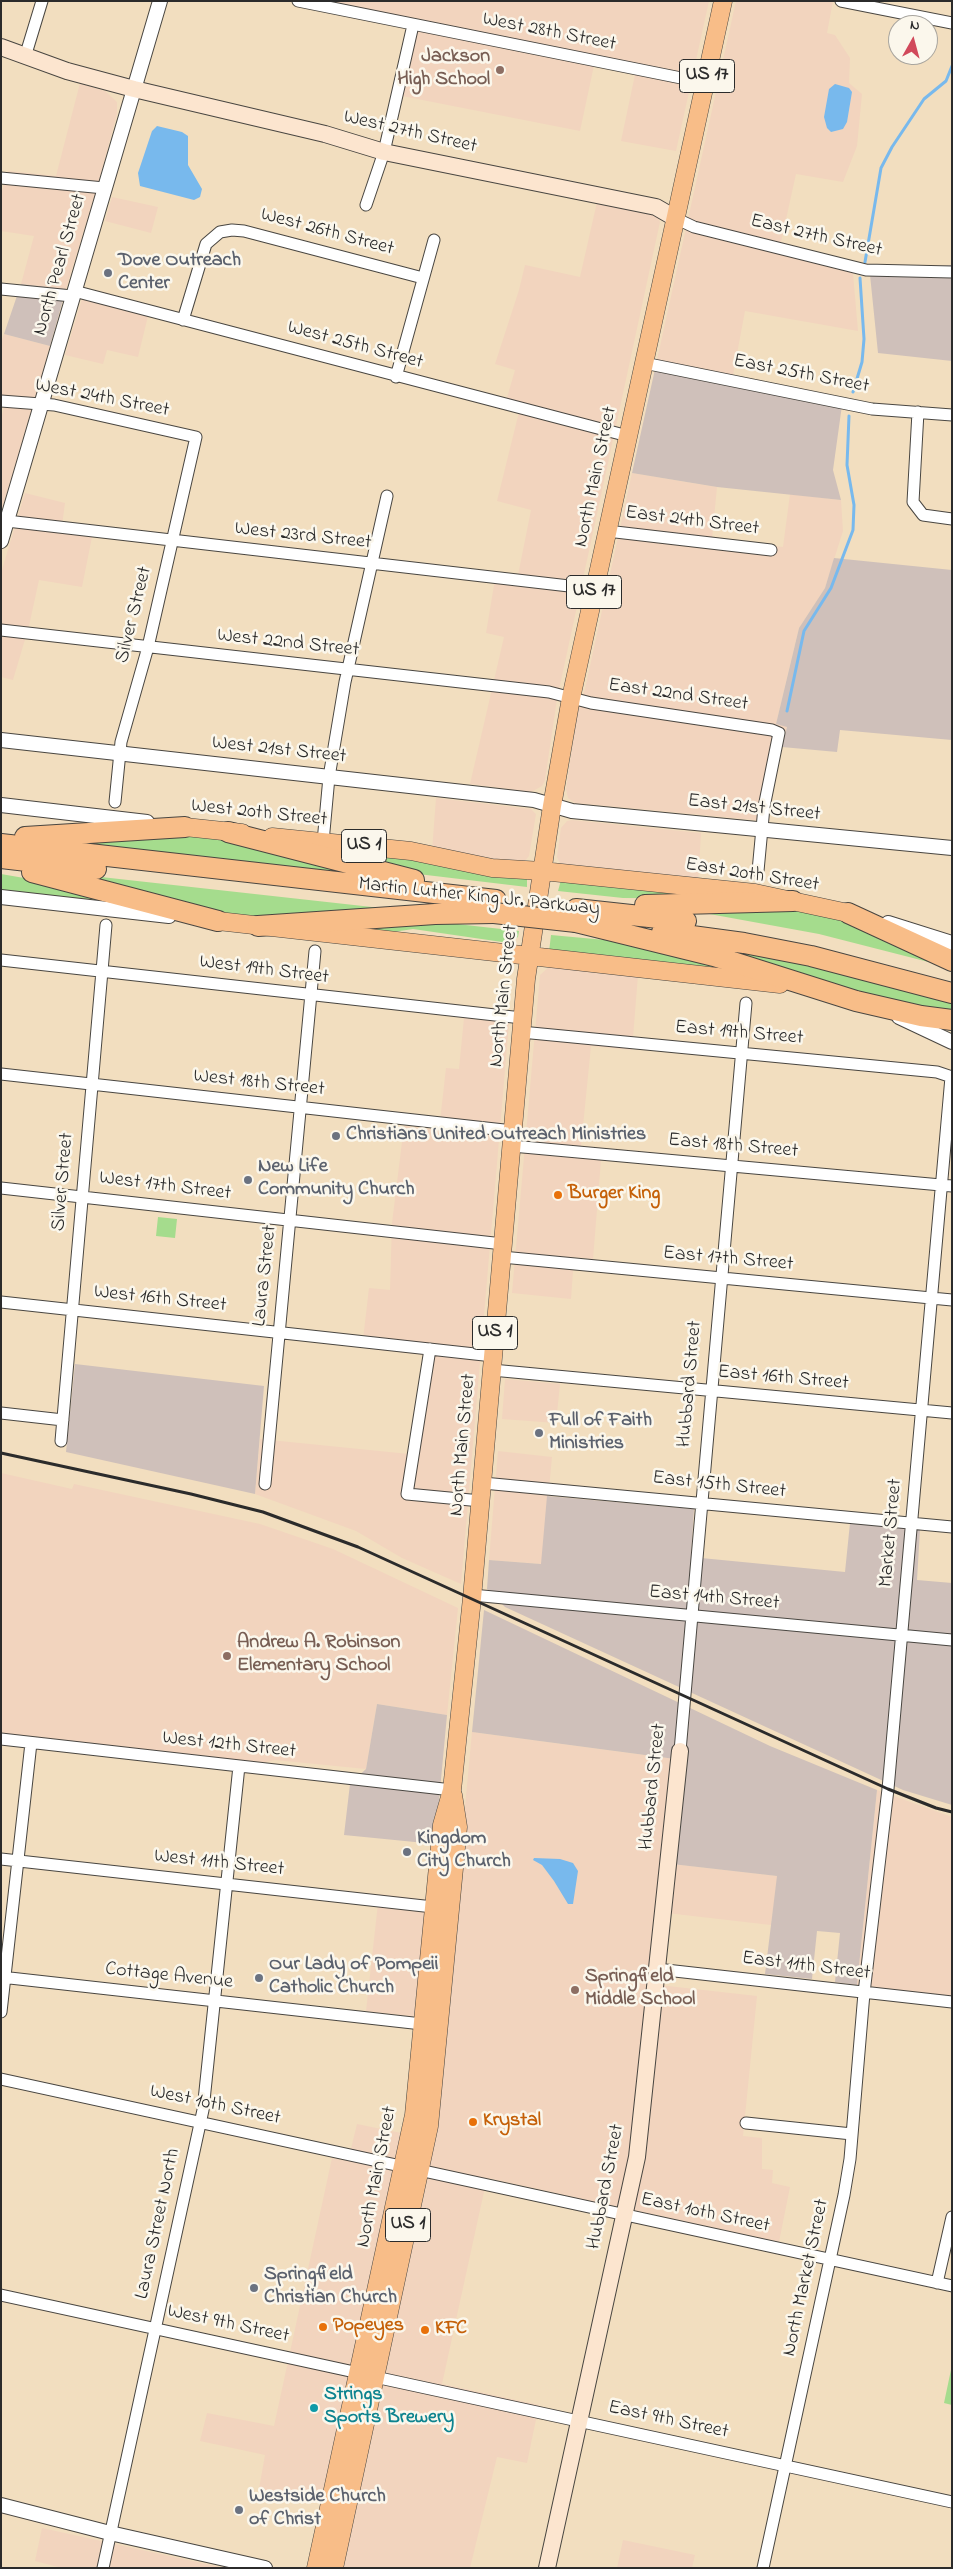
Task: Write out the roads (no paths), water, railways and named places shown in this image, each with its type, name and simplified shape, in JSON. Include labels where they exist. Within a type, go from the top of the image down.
[{"type":"highway","points":[[1,838],[185,827]]},
{"type":"highway","points":[[228,832],[379,871],[453,887],[492,904]]},
{"type":"highway","name":"Martin Luther King Jr. Parkway","points":[[1,844],[492,904]]},
{"type":"highway","name":"Martin Luther King Jr. Parkway","points":[[1,858],[702,923],[817,944],[952,979]]},
{"type":"highway","points":[[1,865],[218,921]]},
{"type":"highway","points":[[578,913],[613,904],[665,906],[793,902]]},
{"type":"highway","points":[[258,926],[435,914],[492,904]]},
{"type":"highway","points":[[578,913],[856,1001],[921,1016],[952,1020]]},
{"type":"highway","name":"Martin Luther King Jr. Parkway","points":[[578,913],[811,956],[952,993]]},
{"type":"highway","points":[[848,913],[952,961]]},
{"type":"main road","name":"US 17","points":[[675,218],[723,1]]},
{"type":"main road","name":"West 27th Street","points":[[1,47],[24,57],[134,89],[325,134],[384,152],[656,207],[675,218]]},
{"type":"main road","name":"North Main Street","points":[[412,2169],[414,2115],[433,1907],[442,1825],[452,1790],[483,1483],[529,957],[571,698],[675,218]]},
{"type":"main road","name":"West 20th Street","points":[[185,827],[411,851],[492,868],[542,871]]},
{"type":"main road","name":"East 20th Street","points":[[542,871],[754,893],[848,913]]},
{"type":"main road","points":[[218,921],[529,957],[741,978],[801,988],[856,1001]]},
{"type":"main road","name":"Hubbard Street","points":[[547,2568],[639,2143],[680,1751]]},
{"type":"main road","name":"North Main Street","points":[[316,2568],[367,2375],[412,2169],[432,2105],[458,1827],[452,1790]]},
{"type":"main road","name":"North Main Street","points":[[334,2568],[367,2375]]},
{"type":"street","points":[[24,57],[42,1]]},
{"type":"street","name":"North Pearl Street","points":[[1,541],[6,516],[41,405],[160,1]]},
{"type":"street","name":"West 28th Street","points":[[298,1],[706,83]]},
{"type":"street","points":[[841,1],[952,23]]},
{"type":"street","points":[[366,205],[384,152],[413,25]]},
{"type":"street","points":[[1,178],[104,188]]},
{"type":"street","name":"East 27th Street","points":[[675,218],[694,227],[866,270],[952,272]]},
{"type":"street","name":"West 26th Street","points":[[183,320],[201,255],[206,244],[220,232],[244,231],[423,278]]},
{"type":"street","points":[[396,376],[434,240]]},
{"type":"street","name":"West 25th Street","points":[[1,290],[73,294],[183,320],[628,436]]},
{"type":"street","name":"East 25th Street","points":[[644,363],[872,409],[952,415]]},
{"type":"street","name":"West 24th Street","points":[[1,401],[41,405],[54,404],[196,437]]},
{"type":"street","points":[[918,412],[914,502],[923,515],[952,519]]},
{"type":"street","name":"Silver Street","points":[[115,802],[120,742],[148,646],[196,437]]},
{"type":"street","points":[[324,842],[329,777],[348,669],[387,496]]},
{"type":"street","name":"West 23rd Street","points":[[6,516],[173,541],[595,589]]},
{"type":"street","name":"East 24th Street","points":[[608,531],[771,550]]},
{"type":"street","name":"West 22nd Street","points":[[1,630],[549,692],[571,698]]},
{"type":"street","name":"East 22nd Street","points":[[571,698],[591,703],[764,728],[779,733],[761,829]]},
{"type":"street","name":"West 21st Street","points":[[1,740],[534,800],[552,806]]},
{"type":"street","name":"West 20th Street","points":[[1,805],[185,827]]},
{"type":"street","name":"East 21st Street","points":[[552,806],[572,811],[952,848]]},
{"type":"street","points":[[758,871],[761,829]]},
{"type":"street","points":[[1,897],[218,921]]},
{"type":"street","name":"East 20th Street","points":[[848,913],[952,943]]},
{"type":"street","name":"Silver Street","points":[[61,1441],[106,926]]},
{"type":"street","name":"Laura Street","points":[[265,1484],[315,951]]},
{"type":"street","name":"West 19th Street","points":[[1,960],[311,996],[522,1025]]},
{"type":"street","points":[[856,1001],[952,1042]]},
{"type":"street","name":"Hubbard Street","points":[[680,1751],[746,1003]]},
{"type":"street","name":"East 19th Street","points":[[522,1025],[741,1053],[937,1072],[951,1077]]},
{"type":"street","name":"West 18th Street","points":[[1,1074],[300,1108],[512,1138]]},
{"type":"street","name":"Market Street","points":[[864,1992],[888,1789],[921,1410],[946,1186],[951,1077]]},
{"type":"street","name":"East 18th Street","points":[[512,1138],[731,1166],[946,1186]]},
{"type":"street","name":"West 17th Street","points":[[1,1188],[291,1221],[502,1251]]},
{"type":"street","name":"East 17th Street","points":[[502,1251],[721,1278],[952,1300]]},
{"type":"street","name":"West 16th Street","points":[[1,1302],[430,1349],[493,1363]]},
{"type":"street","points":[[430,1349],[407,1494],[481,1501]]},
{"type":"street","name":"East 16th Street","points":[[493,1363],[711,1391],[952,1413]]},
{"type":"street","points":[[1,1413],[64,1420]]},
{"type":"street","name":"East 15th Street","points":[[483,1483],[952,1527]]},
{"type":"street","name":"East 14th Street","points":[[472,1595],[952,1640]]},
{"type":"street","name":"West 12th Street","points":[[1,1739],[452,1790]]},
{"type":"street","points":[[1,2012],[3,1978],[31,1743]]},
{"type":"street","name":"Laura Street North","points":[[102,2568],[200,2122],[215,2001],[239,1766]]},
{"type":"street","name":"West 11th Street","points":[[1,1859],[433,1907]]},
{"type":"street","name":"East 11th Street","points":[[657,1969],[952,2002]]},
{"type":"street","name":"Cottage Avenue","points":[[3,1978],[422,2024]]},
{"type":"street","name":"North Market Street","points":[[763,2568],[844,2195],[852,2134],[864,1992]]},
{"type":"street","name":"West 10th Street","points":[[1,2079],[412,2169]]},
{"type":"street","points":[[746,2123],[852,2134]]},
{"type":"street","name":"East 10th Street","points":[[412,2169],[952,2286]]},
{"type":"street","points":[[937,2283],[952,2217]]},
{"type":"street","name":"West 9th Street","points":[[1,2295],[367,2375]]},
{"type":"street","name":"East 9th Street","points":[[367,2375],[952,2502]]},
{"type":"street","points":[[1,2505],[110,2533],[265,2568]]},
{"type":"street","points":[[1,2515],[98,2534],[110,2533]]},
{"type":"water","points":[[835,84],[849,88],[852,92],[847,122],[843,129],[831,132],[827,128],[824,117],[829,89]]},
{"type":"water","points":[[157,126],[182,132],[188,136],[188,165],[202,189],[200,197],[194,200],[140,186],[138,173],[152,131]]},
{"type":"water","points":[[534,1858],[560,1859],[573,1863],[578,1871],[573,1904],[568,1904],[554,1881],[542,1865],[533,1860]]},
{"type":"waterway","points":[[865,262],[881,168],[892,147],[924,99],[946,81],[952,66]]},
{"type":"waterway","points":[[853,392],[862,362],[864,339],[860,278]]},
{"type":"waterway","points":[[787,711],[804,631],[831,588],[853,530],[854,505],[847,465],[849,416]]},
{"type":"railway","points":[[1,1453],[191,1494],[263,1512],[358,1547],[888,1789],[936,1808],[952,1812]]},
{"type":"place","name":"Jackson High School","points":[[500,70]]},
{"type":"place","name":"Dove Outreach Center","points":[[108,273]]},
{"type":"place","name":"Christians United Outreach Ministries","points":[[336,1136]]},
{"type":"place","name":"New Life Community Church","points":[[248,1180]]},
{"type":"place","name":"Burger King","points":[[558,1195]]},
{"type":"place","name":"Full of Faith Ministries","points":[[539,1433]]},
{"type":"place","name":"Andrew A. Robinson Elementary School","points":[[227,1656]]},
{"type":"place","name":"Kingdom City Church","points":[[407,1852]]},
{"type":"place","name":"Our Lady of Pompeii Catholic Church","points":[[259,1978]]},
{"type":"place","name":"Springfield Middle School","points":[[575,1990]]},
{"type":"place","name":"Krystal","points":[[473,2122]]},
{"type":"place","name":"Springfield Christian Church","points":[[254,2288]]},
{"type":"place","name":"Popeyes","points":[[323,2327]]},
{"type":"place","name":"KFC","points":[[425,2330]]},
{"type":"place","name":"Strings Sports Brewery","points":[[314,2408]]},
{"type":"place","name":"Westside Church of Christ","points":[[239,2510]]}]
